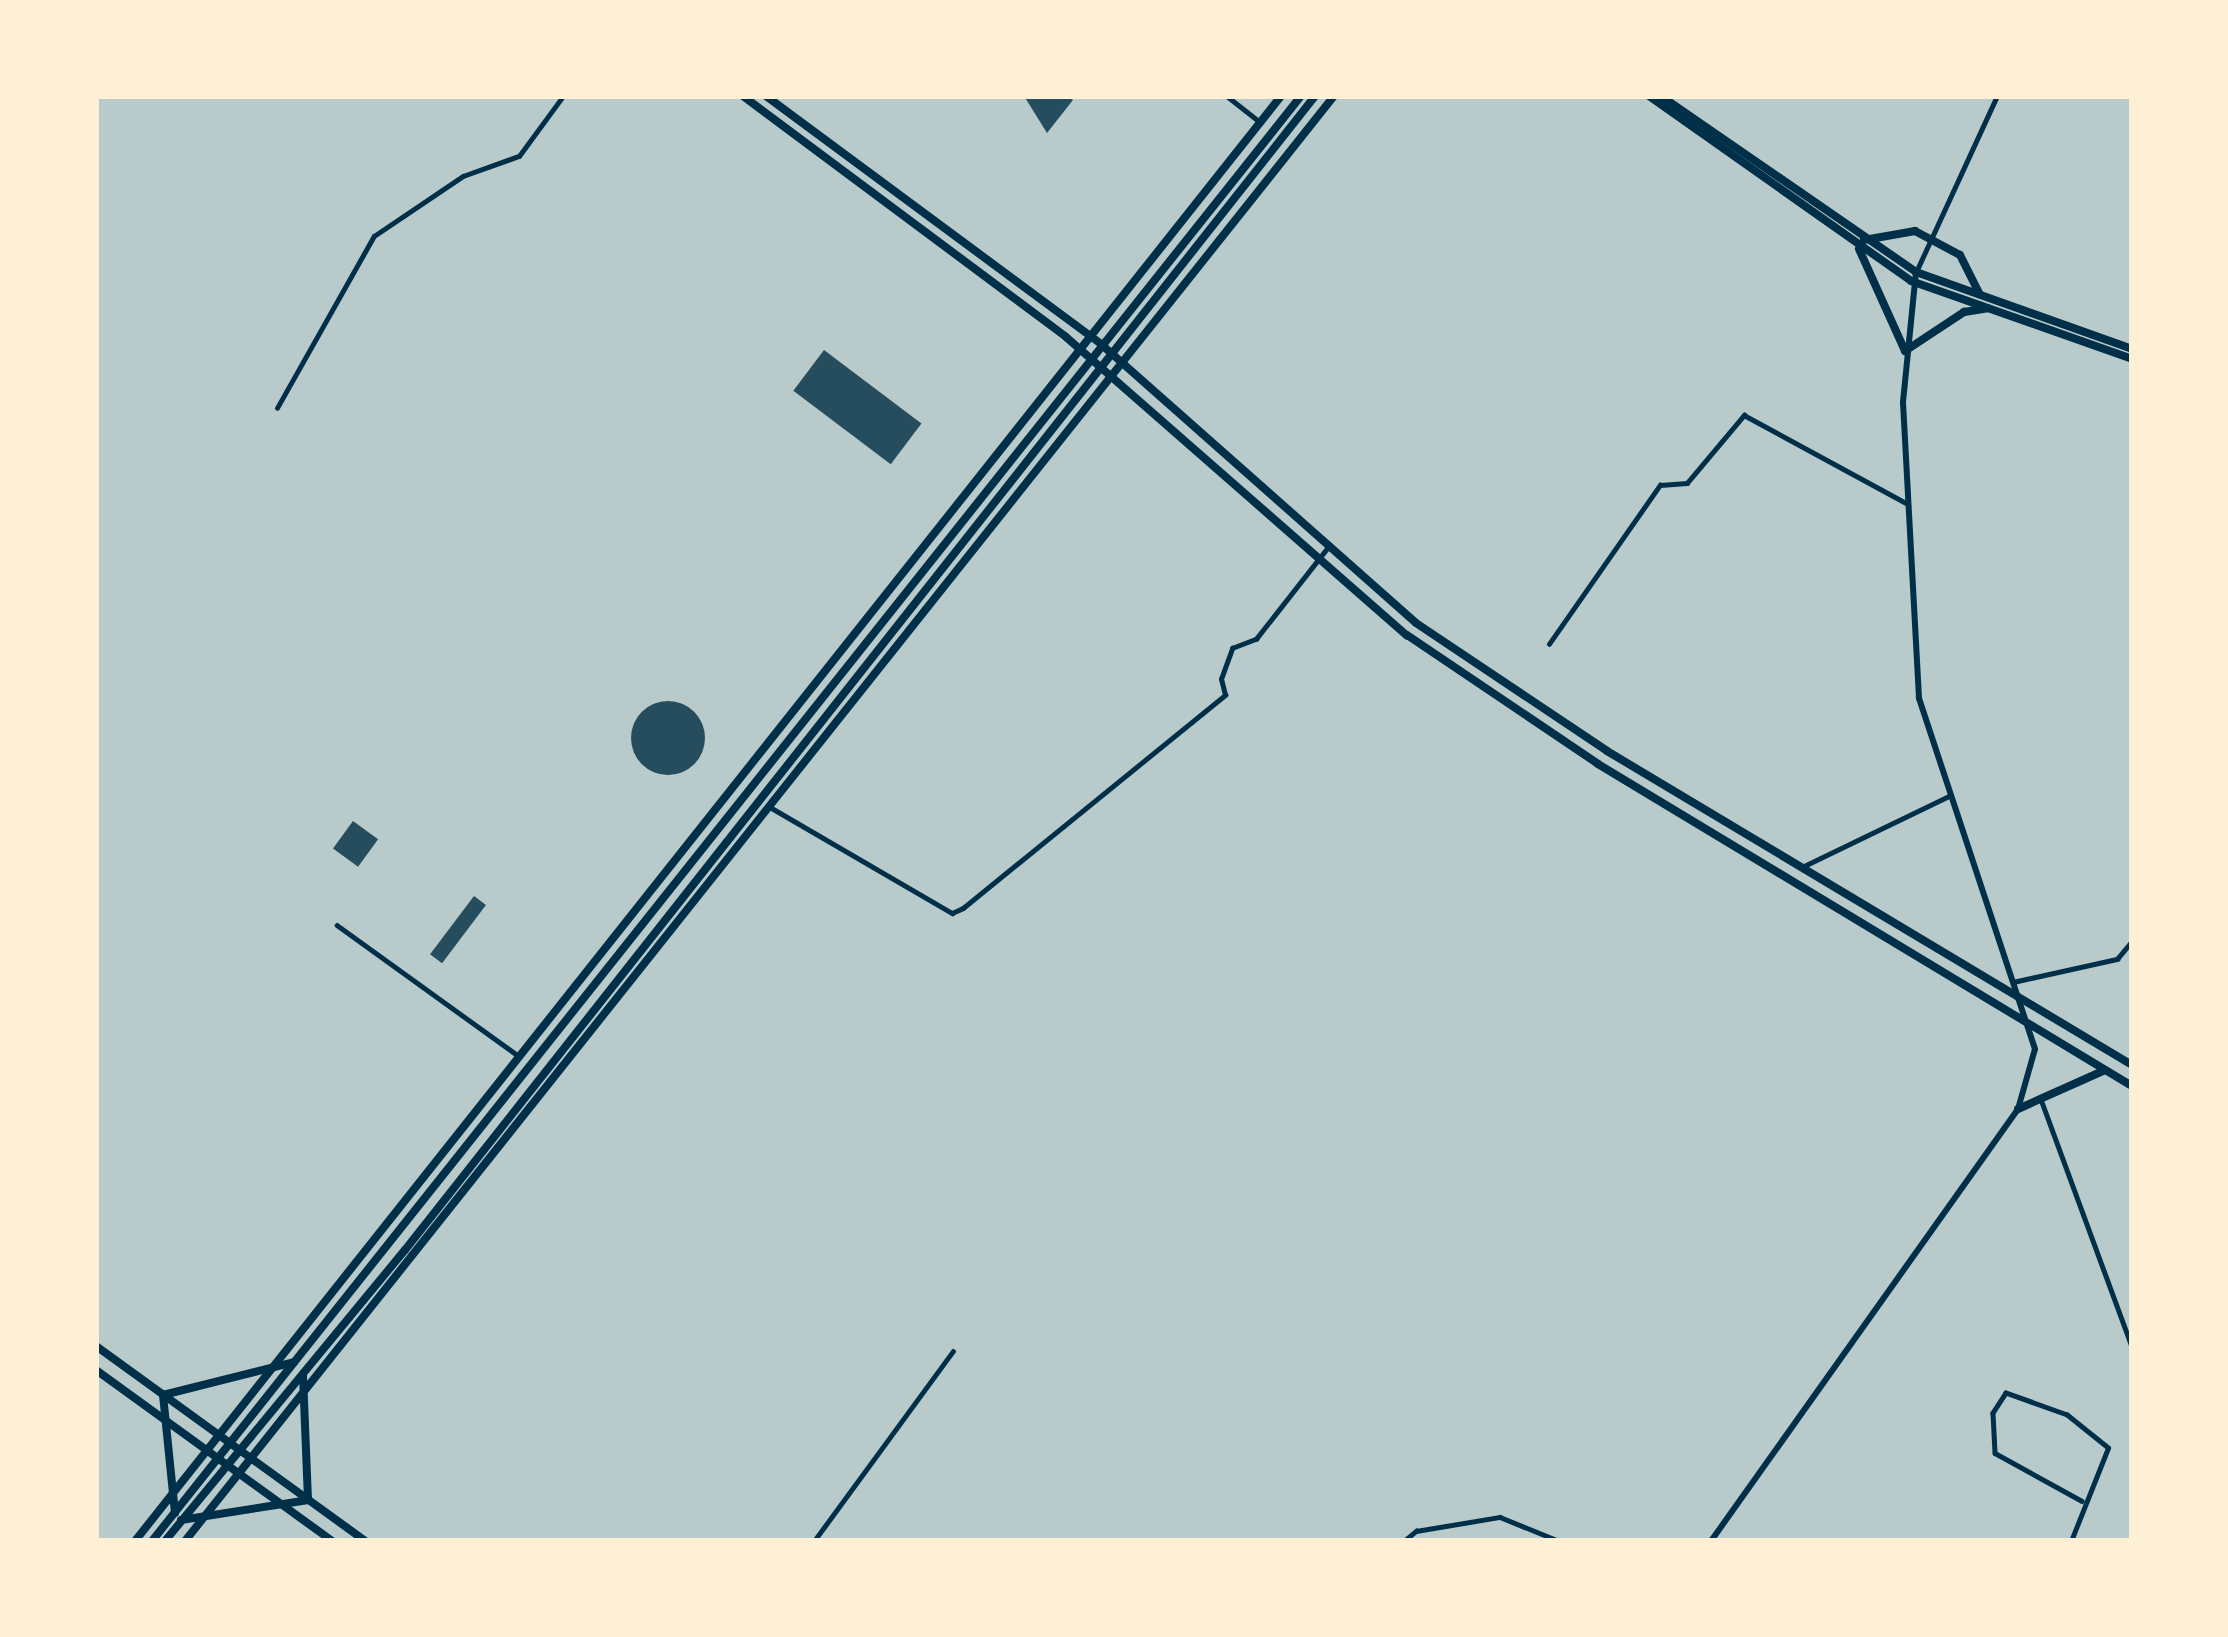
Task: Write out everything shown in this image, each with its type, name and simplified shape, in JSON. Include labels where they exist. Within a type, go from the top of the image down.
[{"type":"main road","points":[[743,96],[1101,365],[1407,635],[1598,764],[2132,1086]]},
{"type":"main road","points":[[766,96],[1111,352],[1416,622],[1798,868],[2132,1065]]},
{"type":"main road","points":[[135,1541],[1281,96]]},
{"type":"main road","points":[[164,1541],[218,1457],[1301,96]]},
{"type":"main road","points":[[152,1541],[227,1464],[303,1373],[1315,96]]},
{"type":"main road","points":[[185,1541],[1334,96]]},
{"type":"main road","points":[[1649,96],[1913,277],[2132,359]]},
{"type":"main road","points":[[1660,96],[1861,244],[1905,351],[1964,312],[1989,308]]},
{"type":"main road","points":[[1861,244],[1915,231],[1960,255],[1979,295]]},
{"type":"main road","points":[[1913,277],[2132,349]]},
{"type":"main road","points":[[2018,1109],[2105,1071]]},
{"type":"main road","points":[[96,1346],[365,1541]]},
{"type":"main road","points":[[163,1395],[295,1361]]},
{"type":"main road","points":[[96,1370],[332,1541]]},
{"type":"main road","points":[[303,1373],[308,1500]]},
{"type":"main road","points":[[163,1395],[178,1516]]},
{"type":"main road","points":[[178,1516],[308,1500]]},
{"type":"street","points":[[277,408],[374,236],[463,176],[520,156],[562,96]]},
{"type":"street","points":[[1227,96],[1260,122]]},
{"type":"street","points":[[1711,1541],[2018,1109],[2035,1049],[1946,796],[1919,698],[1906,503],[1905,351],[1913,277],[1997,96]]},
{"type":"street","points":[[1549,644],[1660,485],[1687,483],[1744,415],[1906,503]]},
{"type":"street","points":[[770,807],[952,914],[1225,695],[1221,679],[1232,647],[1256,639],[1329,545]]},
{"type":"street","points":[[1798,868],[1820,865],[1946,796]]},
{"type":"street","points":[[338,926],[519,1057]]},
{"type":"street","points":[[2013,982],[2117,959],[2132,941]]},
{"type":"street","points":[[2041,1096],[2132,1346]]},
{"type":"street","points":[[814,1541],[953,1351]]},
{"type":"street","points":[[2071,1541],[2082,1501],[2108,1448],[2067,1414],[2006,1394],[1993,1413],[1995,1453],[2082,1501]]},
{"type":"street","points":[[1404,1541],[1416,1531],[1500,1517],[1559,1541]]},
{"type":"shaded area","points":[[96,96],[2132,96],[2132,1541],[96,1541]]},
{"type":"building","points":[[1024,96],[1066,96],[1073,100],[1047,133]]},
{"type":"building","points":[[824,350],[921,423],[891,464],[793,391]]},
{"type":"building","points":[[668,701],[694,712],[705,738],[694,764],[668,775],[642,764],[631,738],[642,712]]},
{"type":"building","points":[[353,821],[378,839],[358,867],[333,849]]},
{"type":"building","points":[[474,896],[486,905],[442,963],[430,954]]}]
